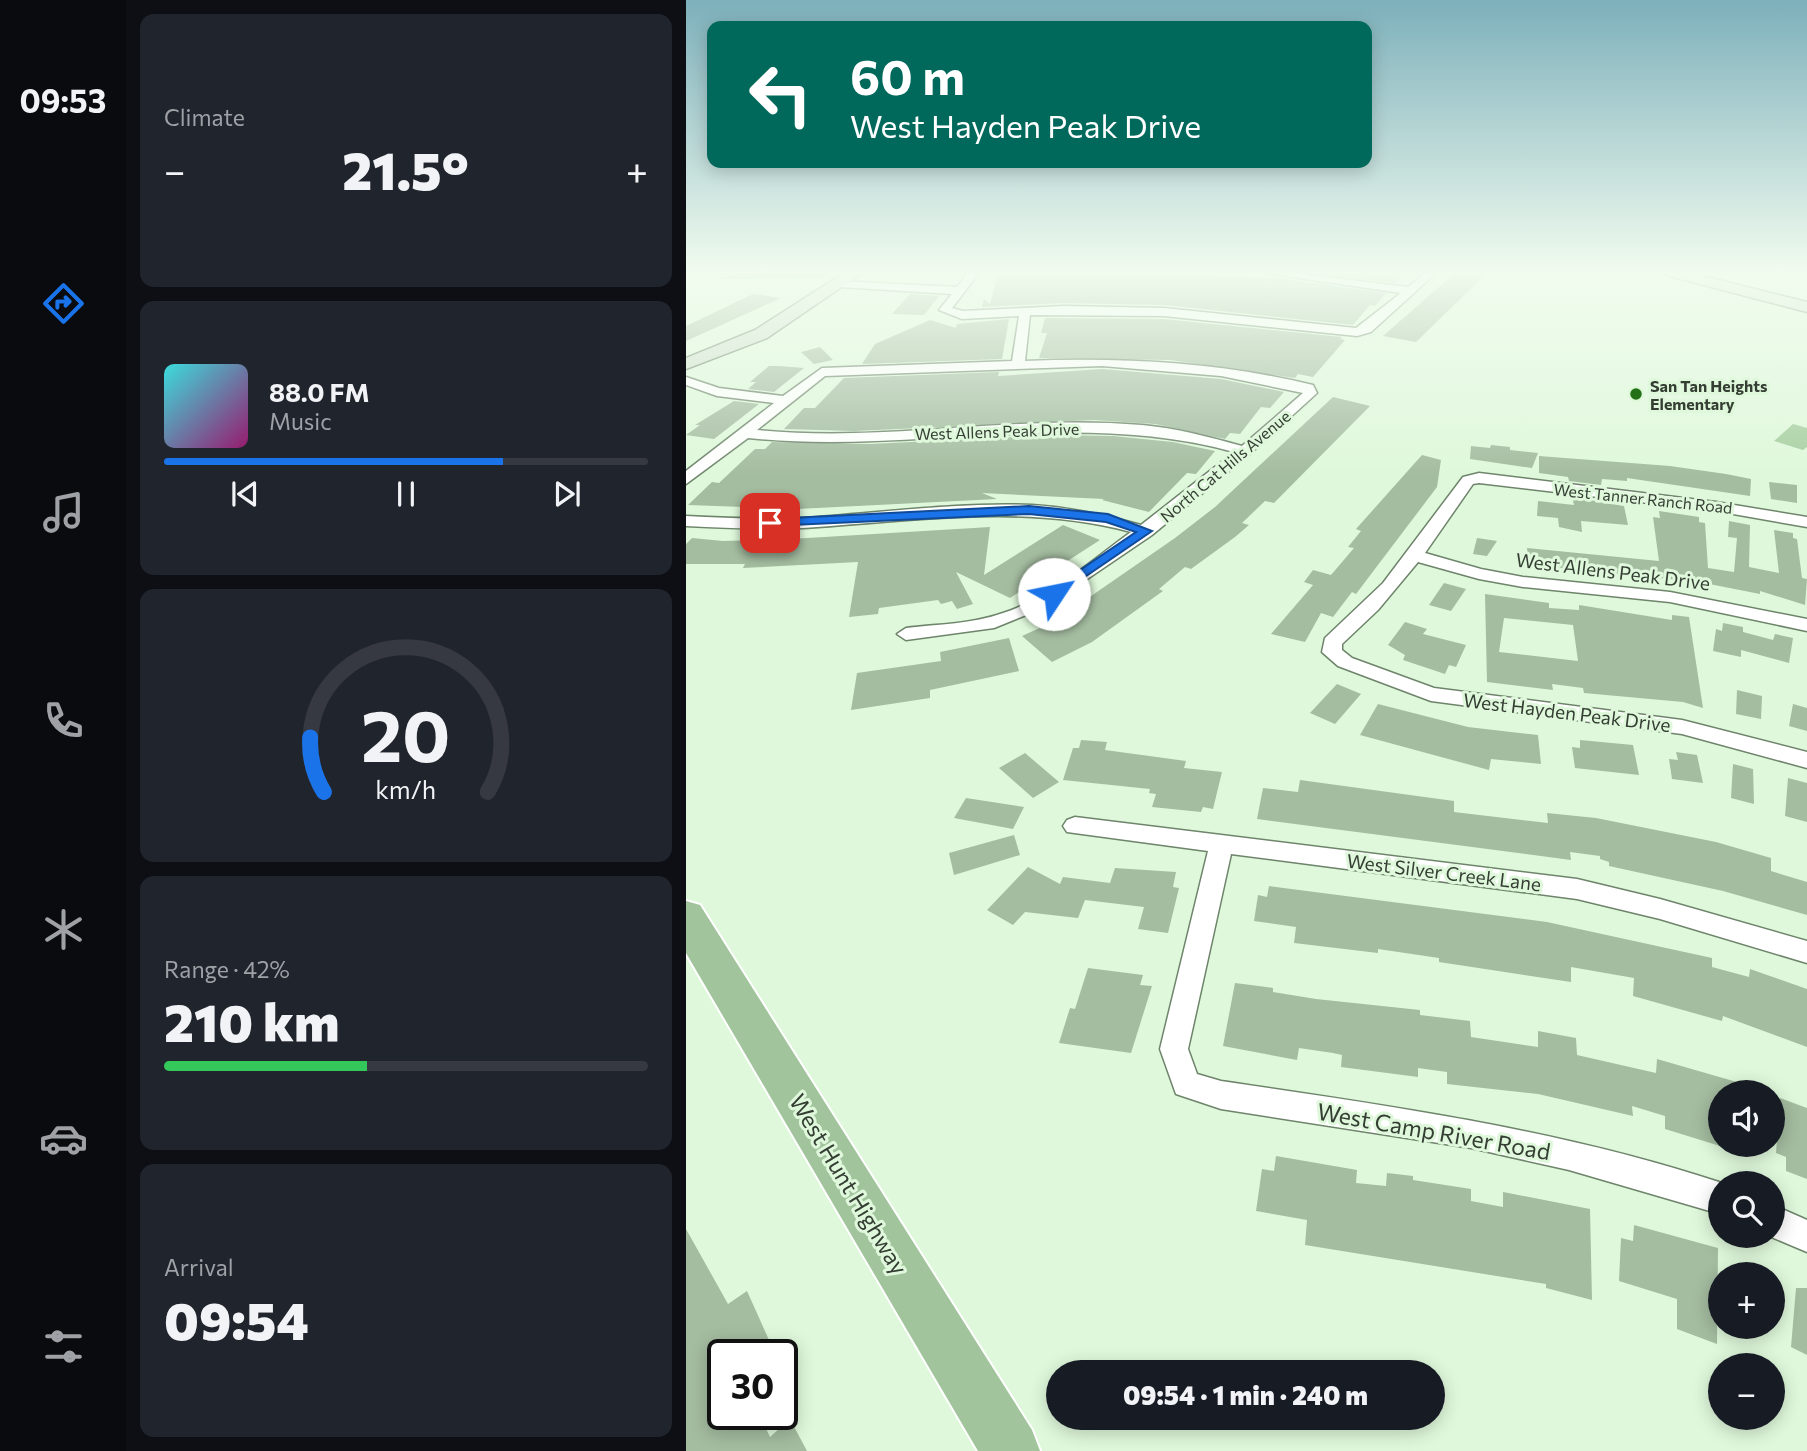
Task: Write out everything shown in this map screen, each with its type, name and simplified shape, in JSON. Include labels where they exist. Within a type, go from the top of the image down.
[{"type":"main road","name":"West Hunt Highway","points":[[686,918],[1011,1451]]},
{"type":"street","points":[[686,356],[725,341]]},
{"type":"street","points":[[686,364],[744,341]]},
{"type":"street","points":[[686,479],[822,372],[1018,364],[1021,341]]},
{"type":"street","name":"North Cat Hills Avenue","points":[[906,634],[999,621],[1023,613],[1146,531],[1245,451],[1310,393],[1308,388],[1221,372],[1165,366],[1102,362],[1018,364]]},
{"type":"street","points":[[686,381],[717,392],[788,401]]},
{"type":"street","name":"West Allens Peak Drive","points":[[746,433],[833,439],[1072,427],[1123,429],[1198,438],[1245,451]]},
{"type":"street","name":"West Tanner Ranch Road","points":[[1415,555],[1468,480],[1479,477],[1565,490],[1704,504],[1807,522]]},
{"type":"street","points":[[686,521],[797,522],[1029,510],[1108,518],[1146,531]]},
{"type":"street","name":"West Allens Peak Drive","points":[[1415,555],[1490,576],[1670,597],[1807,625]]},
{"type":"street","name":"West Hayden Peak Drive","points":[[1415,555],[1357,623],[1332,642],[1332,652],[1345,662],[1431,694],[1682,727],[1807,760]]},
{"type":"street","name":"West Silver Creek Lane","points":[[1075,826],[1577,889],[1660,909],[1807,952]]},
{"type":"street","name":"West Camp River Road","points":[[1221,846],[1174,1049],[1186,1084],[1221,1095],[1471,1133],[1569,1156],[1708,1195]]},
{"type":"street","points":[[1785,1226],[1807,1236]]},
{"type":"shaded area","points":[[1793,424],[1807,428],[1807,447],[1803,450],[1774,441]]},
{"type":"building","points":[[883,341],[1005,341],[1002,359],[862,364],[875,344]]},
{"type":"building","points":[[1045,341],[1344,341],[1313,377],[1298,374],[1295,378],[1170,360],[1039,358]]},
{"type":"building","points":[[820,347],[833,360],[814,364],[801,352]]},
{"type":"building","points":[[769,366],[804,368],[774,392],[748,389],[756,382],[750,382]]},
{"type":"building","points":[[1102,369],[1221,379],[1284,392],[1270,408],[1261,407],[1240,434],[1230,433],[1225,439],[1155,424],[1094,420],[854,431],[784,429],[804,408],[815,408],[844,378],[999,372],[998,376]]},
{"type":"building","points":[[1333,397],[1370,406],[1274,503],[1265,501],[1242,523],[1249,525],[1235,537],[1191,569],[1185,567],[1159,589],[1163,591],[1092,642],[1052,662],[1022,636],[1055,621],[1175,538],[1215,507]]},
{"type":"building","points":[[734,401],[759,404],[714,439],[686,435],[700,425],[695,425]]},
{"type":"building","points":[[1052,435],[1113,436],[1173,442],[1215,451],[1196,474],[1187,473],[1149,512],[1102,500],[1104,499],[982,493],[997,499],[797,509],[688,505],[712,482],[719,483],[755,449],[765,449],[772,442],[870,444]]},
{"type":"building","points":[[1491,445],[1538,453],[1532,468],[1470,459],[1471,446],[1490,448]]},
{"type":"building","points":[[1422,455],[1441,460],[1437,487],[1356,594],[1352,592],[1333,617],[1321,613],[1305,642],[1271,634],[1313,585],[1304,582],[1313,570],[1331,575],[1354,548],[1348,547],[1361,531],[1356,529]]},
{"type":"building","points":[[1539,456],[1670,466],[1726,474],[1751,479],[1750,496],[1627,478],[1627,481],[1602,479],[1601,485],[1569,481],[1568,477],[1539,473]]},
{"type":"building","points":[[1769,482],[1797,485],[1797,503],[1771,499]]},
{"type":"building","points":[[1572,497],[1624,506],[1628,525],[1581,521],[1582,532],[1559,527],[1558,518],[1537,516],[1538,501],[1574,505]]},
{"type":"building","points":[[1659,511],[1699,517],[1699,522],[1705,523],[1708,568],[1734,572],[1737,538],[1728,537],[1729,521],[1750,525],[1749,567],[1779,573],[1774,530],[1793,533],[1793,538],[1797,539],[1802,578],[1807,579],[1805,605],[1760,591],[1760,594],[1699,582],[1529,565],[1527,548],[1659,561],[1653,517],[1660,518]]},
{"type":"building","points":[[1063,525],[1100,540],[1010,598],[956,572],[973,604],[957,609],[952,601],[941,604],[938,600],[879,608],[878,614],[849,617],[858,562],[743,568],[745,564],[686,564],[686,544],[692,538],[723,541],[791,539],[990,527],[984,575]]},
{"type":"building","points":[[1477,538],[1497,541],[1487,556],[1473,554]]},
{"type":"building","points":[[1444,583],[1466,589],[1451,611],[1429,605]]},
{"type":"building","points":[[1485,594],[1549,603],[1549,608],[1579,610],[1579,605],[1672,620],[1672,615],[1689,617],[1703,708],[1683,702],[1584,693],[1583,688],[1552,684],[1553,690],[1487,682]],"holes":[[[1504,618],[1573,625],[1578,661],[1499,652]]]},
{"type":"building","points":[[1405,622],[1427,629],[1423,634],[1466,645],[1456,667],[1449,665],[1445,674],[1403,660],[1405,655],[1388,645]]},
{"type":"building","points":[[1723,623],[1743,627],[1743,632],[1773,640],[1775,634],[1793,638],[1789,663],[1741,650],[1741,657],[1713,651],[1716,629],[1722,631]]},
{"type":"building","points":[[1009,638],[1019,671],[930,690],[930,698],[851,710],[857,673],[941,661],[940,652]]},
{"type":"building","points":[[1337,684],[1361,694],[1335,724],[1310,713]]},
{"type":"building","points":[[1737,690],[1762,696],[1761,719],[1736,714]]},
{"type":"building","points":[[1378,704],[1468,727],[1538,735],[1541,764],[1491,759],[1489,770],[1360,735]]},
{"type":"building","points":[[1793,704],[1807,708],[1807,731],[1789,726]]},
{"type":"building","points":[[1081,740],[1107,742],[1105,750],[1186,761],[1184,768],[1222,772],[1213,809],[1203,807],[1201,812],[1152,807],[1156,794],[1149,793],[1150,789],[1063,780],[1073,748],[1079,748]]},
{"type":"building","points":[[1580,740],[1633,745],[1639,775],[1575,768],[1572,747],[1580,748]]},
{"type":"building","points":[[1676,752],[1697,755],[1703,783],[1672,779],[1669,759],[1678,760]]},
{"type":"building","points":[[1025,753],[1059,782],[1033,798],[999,768]]},
{"type":"building","points":[[1733,764],[1753,769],[1754,804],[1731,798]]},
{"type":"building","points":[[1788,778],[1807,783],[1807,822],[1785,816]]},
{"type":"building","points":[[1300,780],[1454,801],[1454,812],[1548,823],[1547,813],[1596,818],[1716,842],[1771,858],[1771,871],[1807,882],[1807,915],[1723,891],[1609,866],[1609,862],[1600,859],[1600,856],[1570,852],[1571,860],[1257,819],[1263,788],[1298,792]]},
{"type":"building","points":[[966,798],[1024,807],[1013,829],[954,818]]},
{"type":"building","points":[[1014,835],[1020,855],[954,875],[949,853]]},
{"type":"building","points":[[1028,867],[1060,884],[1063,877],[1110,883],[1115,868],[1176,872],[1173,887],[1179,888],[1168,933],[1138,929],[1144,907],[1085,900],[1078,918],[1025,912],[1013,925],[987,910]]},
{"type":"building","points":[[1269,886],[1547,922],[1712,958],[1712,967],[1749,977],[1750,969],[1807,989],[1807,1047],[1723,1016],[1722,1021],[1633,996],[1634,978],[1571,967],[1571,982],[1439,962],[1439,958],[1378,949],[1378,953],[1294,943],[1296,927],[1254,921],[1258,895],[1267,897]]},
{"type":"building","points":[[1088,968],[1143,975],[1140,985],[1152,986],[1131,1053],[1059,1043],[1070,1008],[1075,1009]]},
{"type":"building","points":[[1235,983],[1273,988],[1273,992],[1316,999],[1420,1010],[1420,1015],[1470,1021],[1471,1037],[1538,1047],[1538,1031],[1576,1038],[1577,1055],[1656,1073],[1657,1059],[1730,1080],[1708,1080],[1708,1142],[1665,1129],[1665,1116],[1632,1106],[1633,1116],[1538,1094],[1447,1084],[1447,1072],[1418,1068],[1418,1077],[1341,1067],[1342,1055],[1333,1053],[1299,1048],[1297,1060],[1223,1046]]},
{"type":"building","points":[[1785,1100],[1807,1108],[1807,1179],[1786,1171]]},
{"type":"building","points":[[1276,1156],[1357,1170],[1356,1183],[1386,1186],[1387,1173],[1471,1189],[1471,1201],[1503,1207],[1503,1192],[1590,1209],[1592,1300],[1546,1288],[1546,1284],[1305,1245],[1307,1220],[1256,1211],[1262,1169],[1274,1171]]},
{"type":"building","points":[[1634,1225],[1708,1245],[1708,1248],[1718,1248],[1718,1262],[1708,1262],[1708,1339],[1717,1339],[1717,1344],[1677,1329],[1677,1299],[1619,1281],[1621,1238],[1633,1241]]},
{"type":"building","points":[[686,1229],[728,1304],[747,1291],[769,1339],[707,1339],[707,1430],[767,1430],[770,1437],[778,1430],[796,1430],[807,1451],[686,1451]]},
{"type":"building","points":[[1796,1288],[1807,1288],[1807,1355],[1791,1347]]},
{"type":"place","name":"San Tan Heights Elementary","points":[[1636,394]]},
{"type":"route","points":[[770,523],[1029,510],[1108,518],[1146,531],[1054,594]]}]
